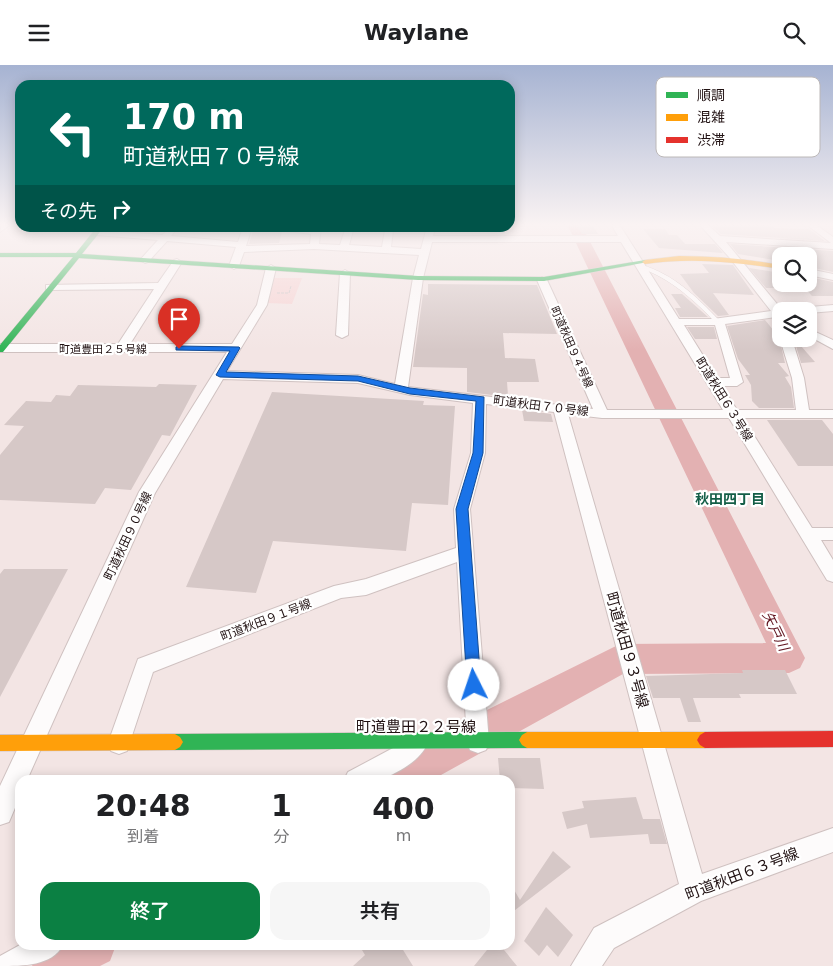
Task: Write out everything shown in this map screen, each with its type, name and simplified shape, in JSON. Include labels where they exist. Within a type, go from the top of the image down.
[{"type":"street","points":[[0,349],[68,266]]},
{"type":"street","points":[[121,349],[174,266]]},
{"type":"street","points":[[235,266],[418,278],[542,280],[627,266]]},
{"type":"street","points":[[401,389],[421,266]]},
{"type":"street","name":"町道秋田６３号線","points":[[641,266],[833,575]]},
{"type":"street","points":[[740,266],[772,304]]},
{"type":"street","name":"町道秋田９０号線","points":[[17,775],[147,492],[262,305],[271,268]]},
{"type":"street","points":[[342,335],[345,273]]},
{"type":"street","points":[[817,274],[833,277]]},
{"type":"street","name":"町道秋田９４号線","points":[[542,280],[602,414]]},
{"type":"street","points":[[50,287],[162,286]]},
{"type":"street","points":[[817,309],[833,308]]},
{"type":"street","points":[[676,322],[718,321],[772,315]]},
{"type":"street","points":[[713,381],[737,381],[718,321]]},
{"type":"street","points":[[817,335],[830,341]]},
{"type":"street","points":[[788,347],[798,378],[803,414]]},
{"type":"street","name":"町道豊田２５号線","points":[[0,349],[236,348]]},
{"type":"street","name":"町道秋田７０号線","points":[[220,375],[358,379],[401,389],[602,414],[833,413]]},
{"type":"street","points":[[478,742],[462,509],[478,453],[480,399]]},
{"type":"street","name":"町道秋田９３号線","points":[[560,409],[694,890]]},
{"type":"street","points":[[809,537],[833,534]]},
{"type":"street","points":[[809,537],[833,541]]},
{"type":"street","name":"町道秋田９１号線","points":[[120,743],[145,666],[340,591],[366,587],[465,552]]},
{"type":"street","name":"町道豊田２２号線","points":[[0,743],[417,743],[833,739]]},
{"type":"street","points":[[365,775],[401,756],[417,743]]},
{"type":"street","name":"町道秋田９０号線","points":[[0,813],[15,780]]},
{"type":"street","name":"町道秋田６３号線","points":[[585,966],[604,938],[694,890],[833,840]]},
{"type":"street","points":[[9,966],[39,950]]},
{"type":"lane","points":[[644,266],[677,287],[718,321]]},
{"type":"path","points":[[265,293],[289,293],[291,286]]},
{"type":"shaded area","points":[[273,278],[302,278],[292,304],[267,303]]},
{"type":"building","points":[[704,266],[734,266],[754,295],[713,293],[729,315],[718,316],[694,293],[680,274],[709,273]]},
{"type":"building","points":[[817,266],[833,266],[833,272],[817,269]]},
{"type":"building","points":[[749,268],[772,272],[772,288],[766,288]]},
{"type":"building","points":[[817,279],[833,282],[833,296],[812,296],[808,292],[817,292]]},
{"type":"building","points":[[428,284],[537,285],[557,334],[503,333],[505,358],[535,359],[539,382],[507,382],[508,396],[492,395],[467,392],[467,368],[413,367],[423,294],[428,295]]},
{"type":"building","points":[[671,294],[682,294],[708,317],[680,317],[675,308],[681,308]]},
{"type":"building","points":[[765,320],[772,328],[772,347],[781,347],[785,363],[778,363],[789,376],[785,377],[791,387],[794,408],[759,408],[752,401],[751,385],[745,375],[750,375],[738,359],[727,326]]},
{"type":"building","points":[[687,327],[714,327],[717,339],[695,339]]},
{"type":"building","points":[[796,347],[802,347],[815,362],[801,363]]},
{"type":"building","points":[[159,384],[197,385],[170,436],[162,435],[131,490],[105,488],[95,504],[0,500],[0,455],[24,426],[4,425],[26,401],[51,402],[56,395],[70,396],[78,385],[156,387]]},
{"type":"building","points":[[272,392],[424,401],[423,405],[455,406],[448,505],[412,503],[406,551],[273,541],[256,593],[186,587]]},
{"type":"building","points":[[522,410],[551,414],[553,422],[524,421]]},
{"type":"building","points":[[767,420],[822,420],[833,434],[833,466],[798,466]]},
{"type":"building","points":[[4,569],[68,569],[0,697],[0,574]]},
{"type":"building","points":[[742,670],[785,670],[797,694],[739,694],[741,698],[693,698],[701,722],[688,722],[680,698],[653,698],[646,676],[743,673]]},
{"type":"building","points":[[498,758],[540,758],[544,789],[515,788],[515,775],[500,775]]},
{"type":"building","points":[[636,797],[643,819],[660,819],[667,844],[650,844],[648,834],[590,838],[587,824],[567,829],[562,812],[584,808],[582,801]]},
{"type":"building","points":[[553,851],[571,867],[515,910],[515,892],[520,900]]},
{"type":"building","points":[[546,907],[573,935],[558,957],[547,945],[539,956],[524,941]]},
{"type":"building","points":[[362,950],[403,950],[413,966],[353,966],[365,955]]},
{"type":"building","points":[[487,950],[504,950],[517,966],[474,966]]},
{"type":"waterway","name":"矢戸川","points":[[405,775],[499,722],[620,659],[789,658],[595,266]]},
{"type":"waterway","name":"矢戸川","points":[[55,966],[85,950]]},
{"type":"traffic: fast","points":[[0,350],[69,266]]},
{"type":"traffic: fast","points":[[237,266],[418,278],[544,279],[621,266]]},
{"type":"traffic: fast","points":[[175,742],[527,740]]},
{"type":"traffic: slow","points":[[527,740],[705,740]]},
{"type":"traffic: slow","points":[[0,743],[175,742]]},
{"type":"traffic: jam","points":[[705,740],[833,739]]},
{"type":"district","name":"秋田四丁目","points":[[730,499]]},
{"type":"route","points":[[179,349],[236,348],[220,375],[358,379],[410,391],[480,399],[478,453],[462,509],[474,685]]}]
